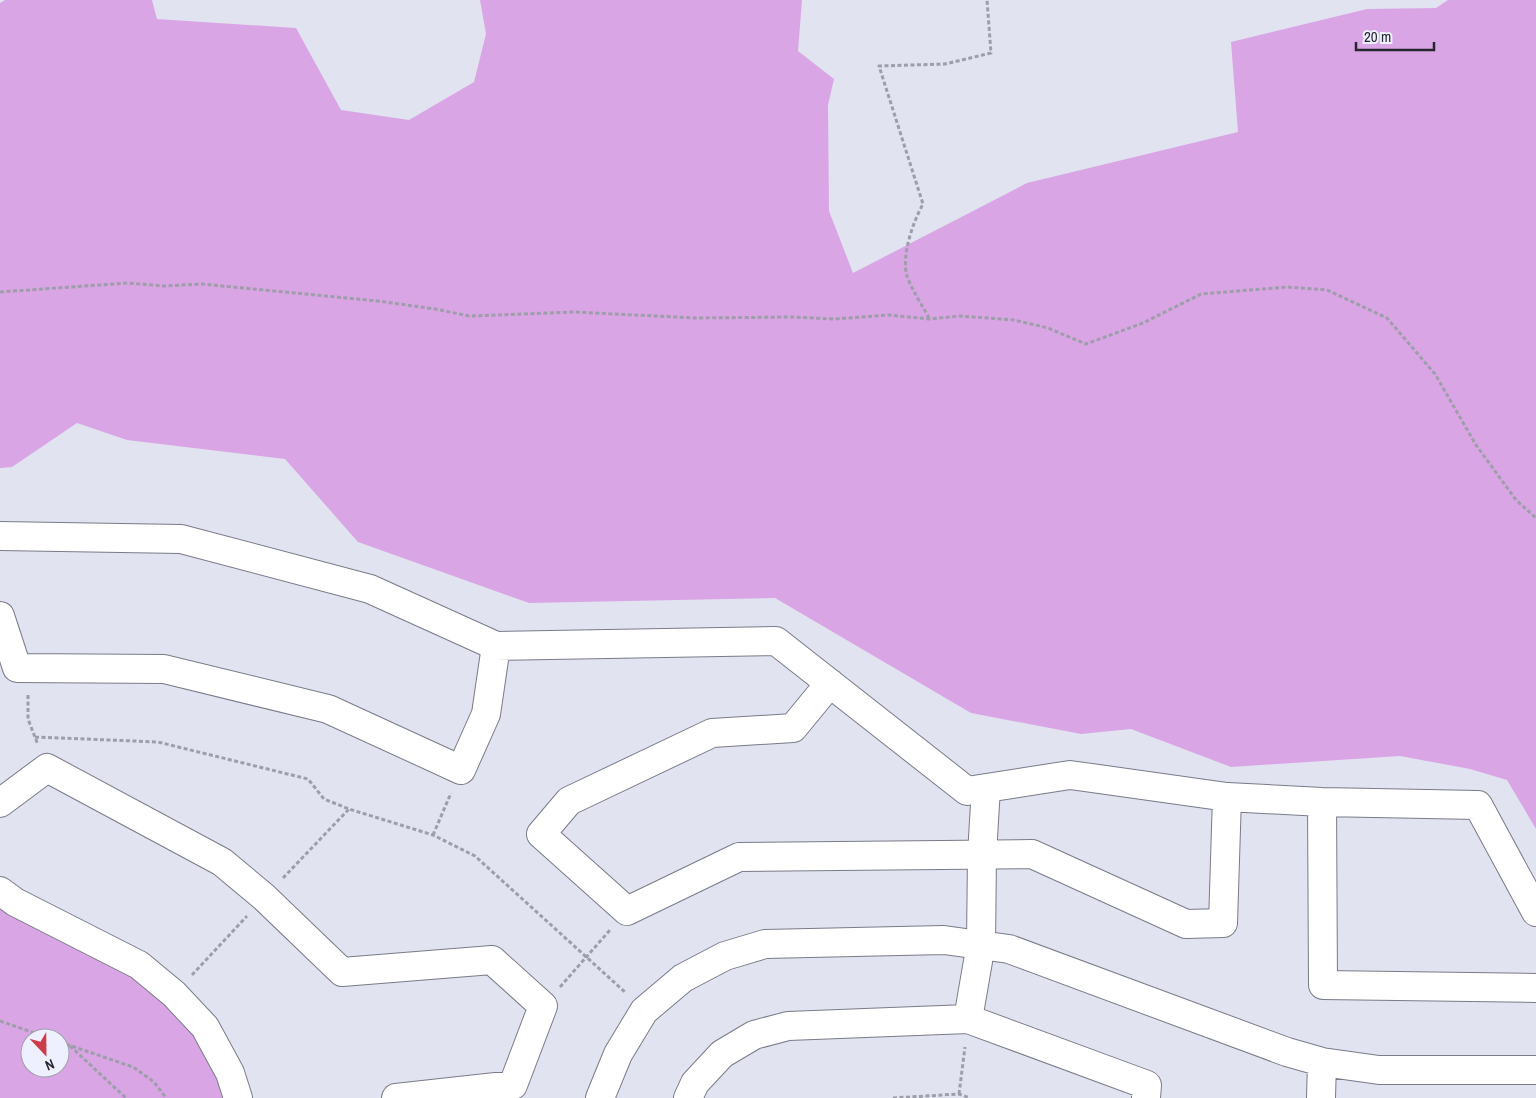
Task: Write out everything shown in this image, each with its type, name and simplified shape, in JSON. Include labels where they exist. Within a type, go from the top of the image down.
[{"type":"street","points":[[0,536],[181,539],[370,589],[496,646],[776,641],[967,790],[1070,775],[1227,797],[1322,802],[1478,805],[1536,912]]},
{"type":"street","points":[[0,616],[17,668],[164,670],[328,709],[461,770],[486,714],[496,646]]},
{"type":"street","points":[[830,683],[793,728],[712,733],[568,801],[541,834],[627,911],[739,857],[1032,854],[1186,924],[1223,923],[1227,797]]},
{"type":"street","points":[[0,803],[47,768],[273,888],[342,972],[492,960],[543,1006],[513,1085],[396,1098]]},
{"type":"street","points":[[968,1019],[981,944],[982,854],[986,788]]},
{"type":"street","points":[[1322,802],[1323,985],[1536,988]]},
{"type":"street","points":[[0,891],[15,902],[139,966],[174,994],[205,1027],[230,1073],[238,1098]]},
{"type":"street","points":[[600,1098],[618,1054],[644,1011],[683,978],[725,956],[765,944],[944,940],[981,944],[1009,949],[1287,1052],[1322,1062],[1379,1070],[1536,1070]]},
{"type":"street","points":[[688,1098],[696,1083],[722,1054],[754,1035],[788,1026],[968,1019],[1147,1085],[1146,1098]]},
{"type":"street","points":[[1322,1062],[1322,1098]]},
{"type":"path","points":[[929,319],[907,275],[907,252],[914,221],[923,204],[879,66],[945,64],[991,53],[987,0]]},
{"type":"path","points":[[0,292],[128,283],[164,286],[202,284],[378,301],[470,316],[574,312],[696,318],[792,317],[834,319],[889,315],[929,319],[960,316],[1014,320],[1048,328],[1086,344],[1143,323],[1201,294],[1287,287],[1327,290],[1387,318],[1434,374],[1476,445],[1516,500],[1536,518]]},
{"type":"path","points":[[28,669],[28,719],[47,768]]},
{"type":"path","points":[[35,737],[158,742],[308,779],[324,799],[349,809],[434,835],[475,856],[631,997]]},
{"type":"path","points":[[434,835],[461,770]]},
{"type":"path","points":[[186,980],[349,809]]},
{"type":"path","points":[[543,1006],[627,911]]},
{"type":"path","points":[[960,1094],[968,1019]]},
{"type":"path","points":[[0,1021],[20,1028]]},
{"type":"path","points":[[70,1045],[133,1067],[154,1082],[166,1098]]},
{"type":"path","points":[[70,1047],[126,1098]]},
{"type":"path","points":[[893,1098],[960,1094],[970,1098]]},
{"type":"shaded area","points":[[5,0],[152,0],[157,19],[296,28],[341,110],[409,120],[474,82],[486,34],[480,0],[802,0],[798,51],[834,79],[828,105],[829,211],[853,273],[1027,183],[1238,132],[1231,42],[1367,9],[1436,8],[1448,0],[1536,0],[1536,829],[1507,780],[1470,769],[1400,756],[1231,767],[1131,729],[1081,734],[971,713],[775,598],[529,603],[358,542],[285,459],[127,440],[77,423],[12,467],[0,468],[0,3]]},
{"type":"shaded area","points":[[0,902],[139,979],[190,1024],[228,1098],[0,1098]]}]
